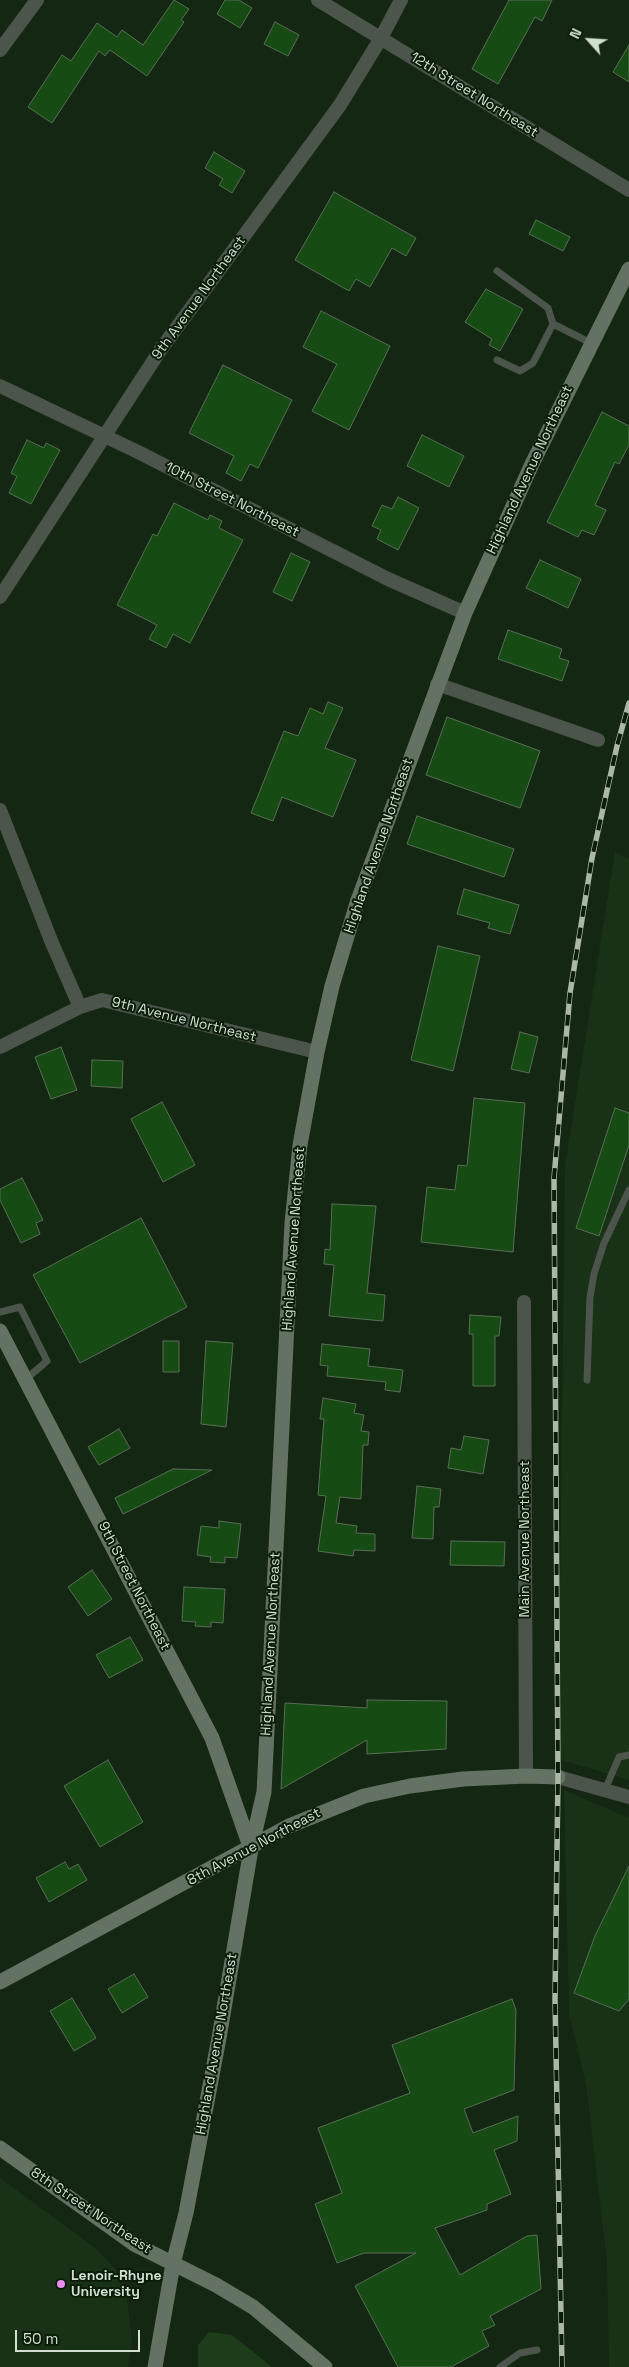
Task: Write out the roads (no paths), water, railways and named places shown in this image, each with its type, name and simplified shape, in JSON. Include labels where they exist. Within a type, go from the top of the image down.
[{"type":"main road","name":"Highland Avenue Northeast","points":[[172,2264],[186,2213],[202,2132],[251,1848],[264,1792],[292,1223],[300,1145],[317,1052],[332,986],[358,900],[465,613],[528,472],[629,268]]},
{"type":"main road","name":"9th Street Northeast","points":[[0,1331],[212,1738],[251,1848]]},
{"type":"main road","name":"8th Avenue Northeast","points":[[0,1982],[289,1826],[364,1796],[410,1786],[463,1779],[526,1776],[558,1777]]},
{"type":"main road","name":"8th Street Northeast","points":[[0,2148],[134,2244],[216,2285],[253,2308],[325,2367]]},
{"type":"main road","points":[[155,2367],[172,2264]]},
{"type":"street","points":[[0,50],[36,0]]},
{"type":"street","name":"12th Street Northeast","points":[[318,0],[335,5],[381,38],[629,190]]},
{"type":"street","name":"9th Avenue Northeast","points":[[0,598],[161,349],[340,106],[381,38],[401,0]]},
{"type":"street","name":"10th Street Northeast","points":[[0,386],[379,574],[465,613]]},
{"type":"street","points":[[437,684],[598,740]]},
{"type":"street","points":[[0,810],[52,943],[80,1007]]},
{"type":"street","name":"9th Avenue Northeast","points":[[0,1048],[80,1007],[102,1000],[317,1052]]},
{"type":"street","name":"Main Avenue Northeast","points":[[524,1302],[526,1776]]},
{"type":"street","points":[[558,1777],[629,1797]]},
{"type":"lane","points":[[497,270],[548,308],[553,324],[533,363],[520,371],[497,360]]},
{"type":"lane","points":[[553,324],[591,343]]},
{"type":"lane","points":[[587,1380],[590,1298],[594,1274],[604,1243],[629,1190]]},
{"type":"lane","points":[[0,1312],[20,1307],[47,1361],[26,1379]]},
{"type":"lane","points":[[605,1790],[619,1757],[629,1755]]},
{"type":"lane","points":[[500,2367],[520,2353],[536,2350]]},
{"type":"railway","points":[[562,2367],[555,1999],[558,1777],[554,1178],[570,993],[592,858],[617,746],[629,703]]},
{"type":"place","name":"Lenoir-Rhyne University","points":[[61,2284]]}]
